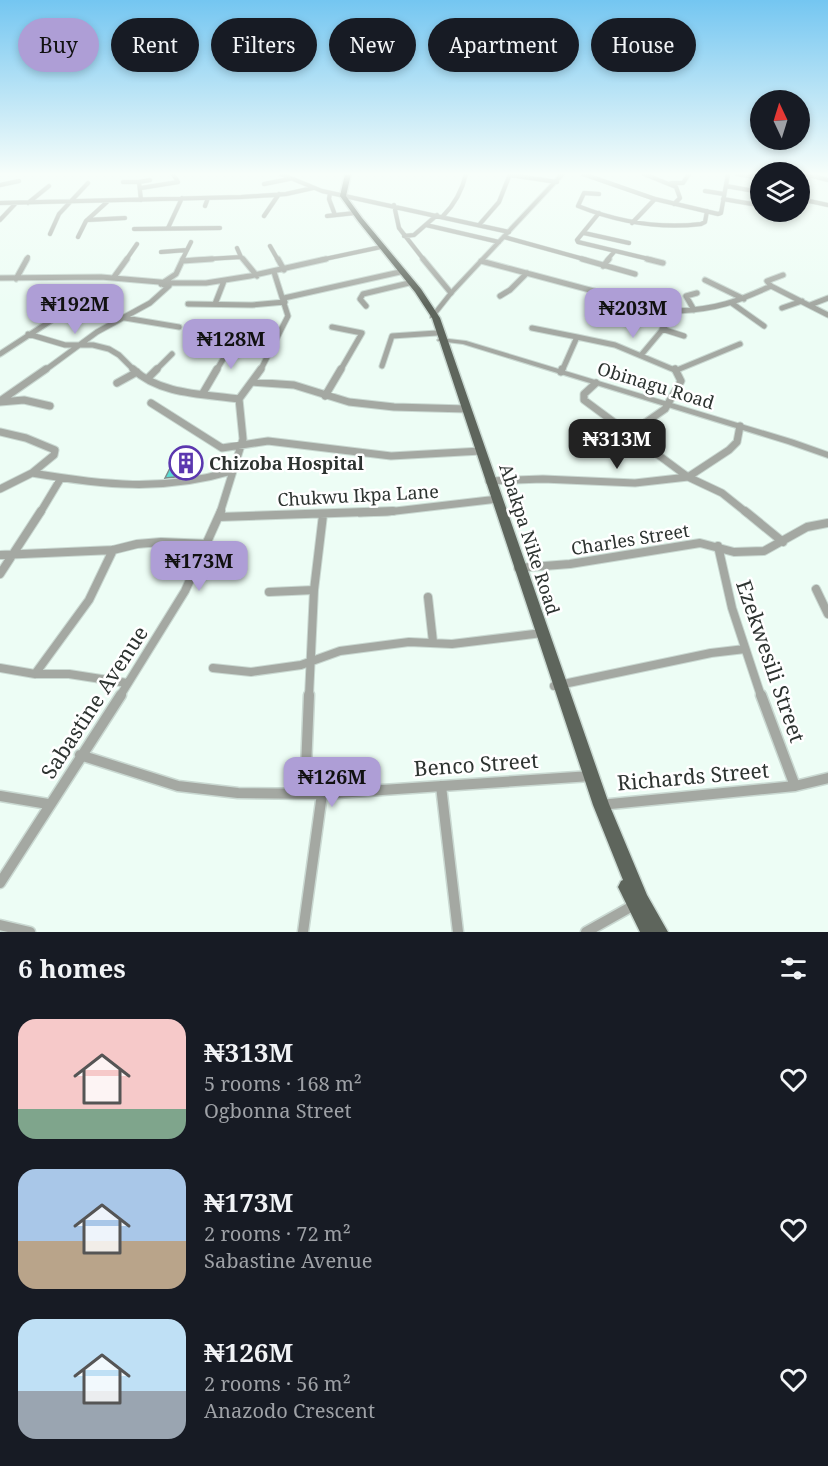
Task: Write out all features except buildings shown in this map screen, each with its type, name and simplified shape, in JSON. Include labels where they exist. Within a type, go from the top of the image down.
[{"type":"main road","name":"Abakpa Nike Road","points":[[357,217],[410,283],[433,316]]},
{"type":"main road","name":"Abakpa Nike Road","points":[[380,247],[415,286],[433,316],[598,805],[650,932]]},
{"type":"main road","name":"Abakpa Nike Road","points":[[638,903],[659,932]]},
{"type":"street","points":[[50,234],[57,217]]},
{"type":"street","points":[[78,237],[90,217]]},
{"type":"street","points":[[168,228],[173,217]]},
{"type":"street","points":[[397,217],[404,236],[451,293]]},
{"type":"street","points":[[404,236],[414,235],[434,217]]},
{"type":"street","points":[[449,217],[509,232]]},
{"type":"street","points":[[479,225],[487,217]]},
{"type":"street","points":[[433,316],[451,293],[523,217]]},
{"type":"street","points":[[595,217],[577,240],[578,242],[663,264]]},
{"type":"street","points":[[613,217],[632,223],[666,227],[701,224],[705,222],[706,217]]},
{"type":"street","points":[[632,223],[637,217]]},
{"type":"street","points":[[87,220],[125,218]]},
{"type":"street","points":[[426,225],[499,242]]},
{"type":"street","points":[[134,229],[220,228]]},
{"type":"street","points":[[584,233],[629,243]]},
{"type":"street","points":[[504,237],[635,274]]},
{"type":"street","points":[[0,402],[97,332],[150,303],[176,274],[190,242]]},
{"type":"street","points":[[114,277],[137,244]]},
{"type":"street","points":[[270,246],[284,270]]},
{"type":"street","points":[[0,278],[114,277],[163,287],[257,276],[380,247]]},
{"type":"street","points":[[237,248],[241,257],[257,276]]},
{"type":"street","points":[[161,252],[187,250]]},
{"type":"street","points":[[603,266],[614,252]]},
{"type":"street","points":[[16,279],[28,257]]},
{"type":"street","points":[[182,261],[241,257]]},
{"type":"street","points":[[481,261],[605,294]]},
{"type":"street","points":[[28,334],[77,345],[84,343],[120,353],[137,372],[165,386],[238,399],[252,382],[285,326],[288,316],[274,272]]},
{"type":"street","points":[[188,304],[252,305],[284,300],[400,272]]},
{"type":"street","points":[[500,296],[510,290],[526,273]]},
{"type":"street","points":[[783,274],[767,281],[771,286],[828,315]]},
{"type":"street","points":[[705,280],[744,299]]},
{"type":"street","points":[[215,304],[224,281]]},
{"type":"street","points":[[366,306],[360,299],[363,294],[410,283]]},
{"type":"street","points":[[642,354],[678,311],[733,304],[771,286]]},
{"type":"street","points":[[694,310],[686,296],[697,293]]},
{"type":"street","points":[[810,305],[828,298]]},
{"type":"street","points":[[782,308],[802,301]]},
{"type":"street","points":[[733,304],[764,326]]},
{"type":"street","points":[[0,354],[75,305]]},
{"type":"street","points":[[124,318],[178,327]]},
{"type":"street","points":[[325,396],[362,333],[332,327]]},
{"type":"street","points":[[532,328],[615,345],[677,370],[681,381],[666,409],[629,434]]},
{"type":"street","points":[[662,329],[684,336]]},
{"type":"street","points":[[203,393],[238,334]]},
{"type":"street","points":[[382,366],[392,336],[440,338]]},
{"type":"street","points":[[561,372],[577,337]]},
{"type":"street","name":"Obinagu Road","points":[[440,338],[464,342],[828,455]]},
{"type":"street","points":[[677,370],[740,344]]},
{"type":"street","points":[[147,379],[172,354]]},
{"type":"street","points":[[117,383],[137,372]]},
{"type":"street","points":[[252,382],[294,385],[349,402],[394,407],[465,410]]},
{"type":"street","points":[[596,383],[584,394],[584,400],[688,477],[722,493],[783,542]]},
{"type":"street","name":"Sabastine Avenue","points":[[0,883],[185,591],[219,517],[243,437],[238,399]]},
{"type":"street","points":[[0,402],[24,400],[50,405]]},
{"type":"street","points":[[151,403],[220,448],[240,447],[253,441],[268,441],[391,456],[479,451]]},
{"type":"street","points":[[489,481],[543,478],[635,483],[688,477],[729,450],[737,442],[740,426]]},
{"type":"street","points":[[0,432],[26,438],[55,450],[54,455],[32,473],[0,489]]},
{"type":"street","points":[[32,473],[128,487],[156,487],[232,471]]},
{"type":"street","points":[[0,574],[61,478]]},
{"type":"street","name":"Chukwu Ikpa Lane","points":[[219,517],[387,512],[496,499]]},
{"type":"street","points":[[306,794],[314,590],[322,515]]},
{"type":"street","name":"Charles Street","points":[[518,568],[601,560],[683,544],[699,543],[718,546],[734,552],[764,550],[807,528],[828,523]]},
{"type":"street","points":[[0,555],[113,550],[137,544],[207,544]]},
{"type":"street","name":"Ezekwesili Street","points":[[718,546],[723,574],[745,649],[795,786]]},
{"type":"street","points":[[35,674],[84,610],[105,574],[113,550]]},
{"type":"street","points":[[816,589],[828,614]]},
{"type":"street","points":[[269,592],[314,590]]},
{"type":"street","points":[[428,597],[433,642]]},
{"type":"street","points":[[213,668],[251,672],[301,664],[339,651],[409,642],[452,644],[539,634]]},
{"type":"street","points":[[557,686],[711,653],[745,649]]},
{"type":"street","points":[[0,668],[35,674],[69,674],[127,683]]},
{"type":"street","name":"Benco Street","points":[[80,755],[178,786],[238,793],[322,794],[588,776]]},
{"type":"street","name":"Richards Street","points":[[598,805],[795,786],[828,778]]},
{"type":"street","points":[[441,786],[458,932]]},
{"type":"street","points":[[303,932],[322,794]]},
{"type":"street","points":[[0,796],[48,804]]},
{"type":"street","points":[[586,932],[638,903]]},
{"type":"street","points":[[0,925],[30,932]]},
{"type":"place","name":"Chizoba Hospital","points":[[186,463]]}]
